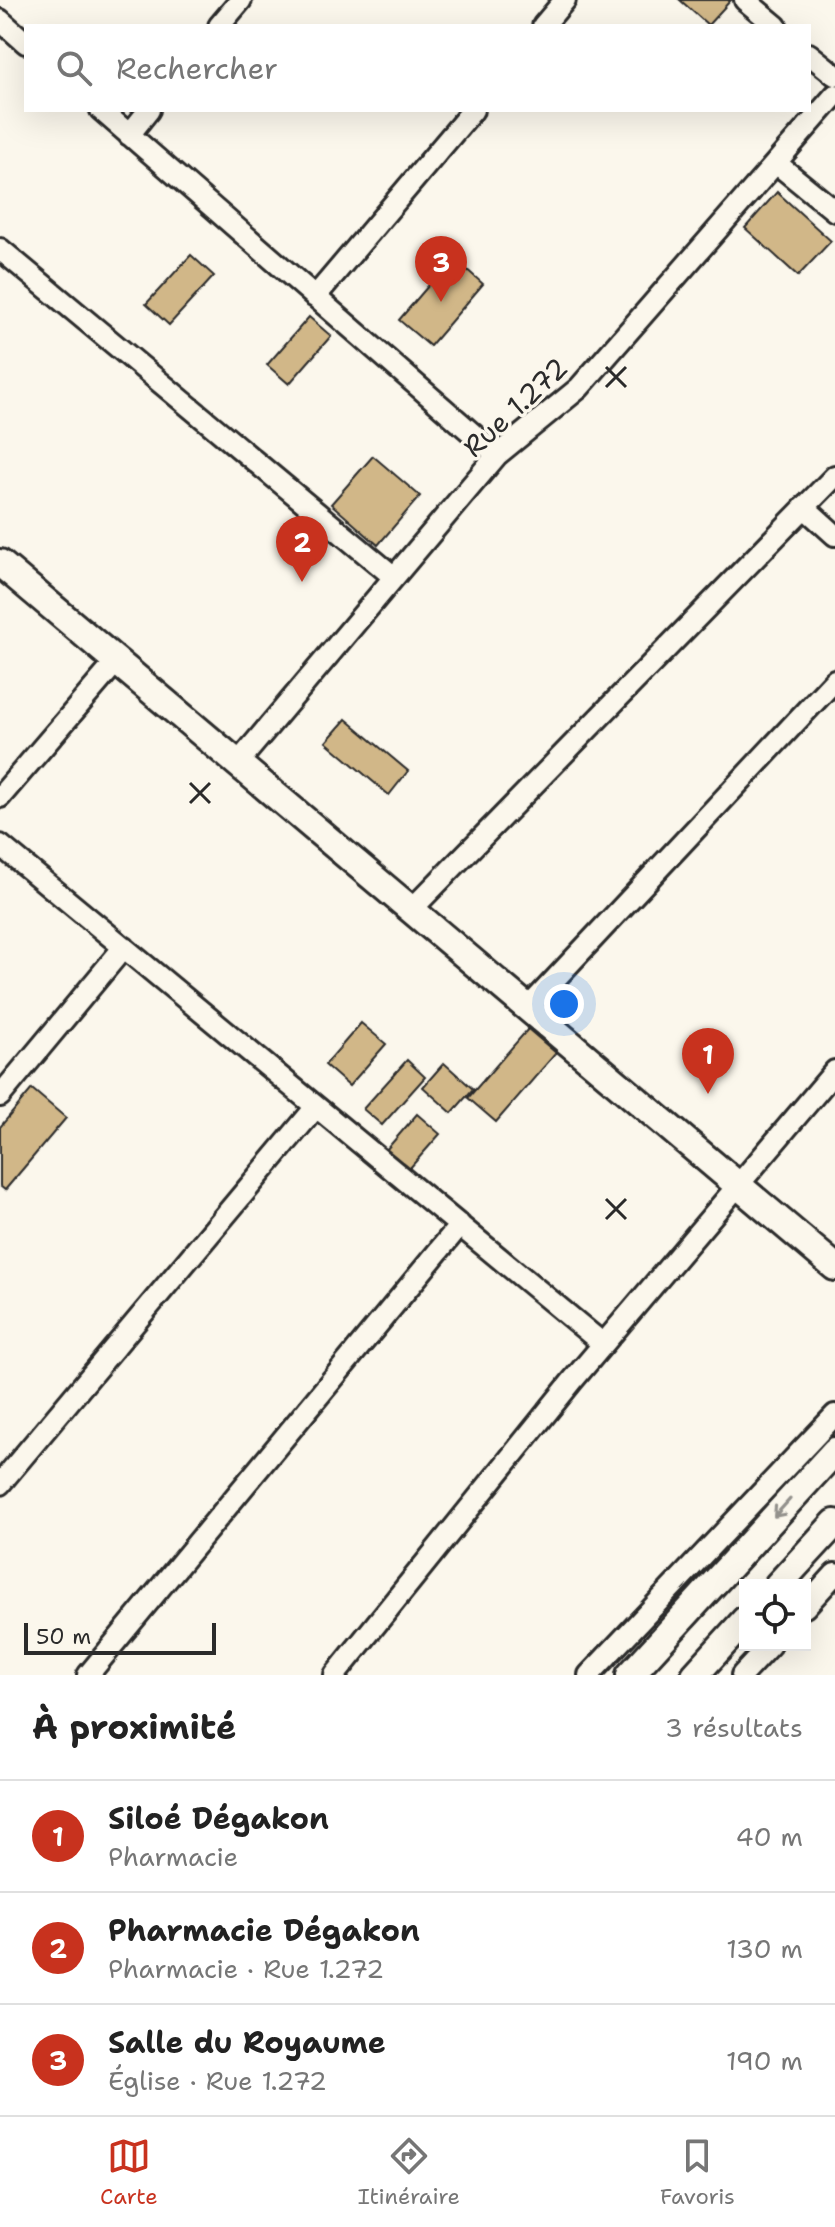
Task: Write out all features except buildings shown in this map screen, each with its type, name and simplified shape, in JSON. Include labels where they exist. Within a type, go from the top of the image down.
[{"type":"street","points":[[221,24],[241,0]]},
{"type":"street","points":[[545,24],[565,0]]},
{"type":"street","points":[[745,0],[774,24]]},
{"type":"street","points":[[0,20],[24,41]]},
{"type":"street","points":[[811,56],[835,75]]},
{"type":"street","name":"Rue 1.272","points":[[237,764],[497,455],[579,388],[835,95]]},
{"type":"street","points":[[103,112],[497,455]]},
{"type":"street","points":[[129,135],[147,112]]},
{"type":"street","points":[[315,297],[471,112]]},
{"type":"street","points":[[776,163],[835,211]]},
{"type":"street","points":[[0,249],[394,577]]},
{"type":"street","points":[[411,910],[835,476]]},
{"type":"street","points":[[804,507],[835,535]]},
{"type":"street","points":[[0,563],[835,1267]]},
{"type":"street","points":[[0,797],[116,662]]},
{"type":"street","points":[[528,1008],[835,680]]},
{"type":"street","points":[[0,845],[603,1344]]},
{"type":"street","points":[[0,1096],[124,947]]},
{"type":"street","points":[[335,1675],[603,1344],[835,1071]]},
{"type":"street","points":[[0,1484],[316,1107]]},
{"type":"street","points":[[88,1675],[460,1225]]},
{"type":"street","points":[[589,1675],[835,1415]]},
{"type":"street","points":[[630,1675],[835,1451]]},
{"type":"street","points":[[784,1579],[835,1523]]},
{"type":"street","points":[[811,1600],[835,1574]]},
{"type":"street","points":[[695,1675],[739,1627]]},
{"type":"street","points":[[742,1675],[764,1651]]},
{"type":"place","name":"Salle du Royaume","points":[[441,302]]},
{"type":"place","name":"Pharmacie Dégakon","points":[[302,582]]},
{"type":"place","name":"Siloé Dégakon","points":[[708,1094]]}]
